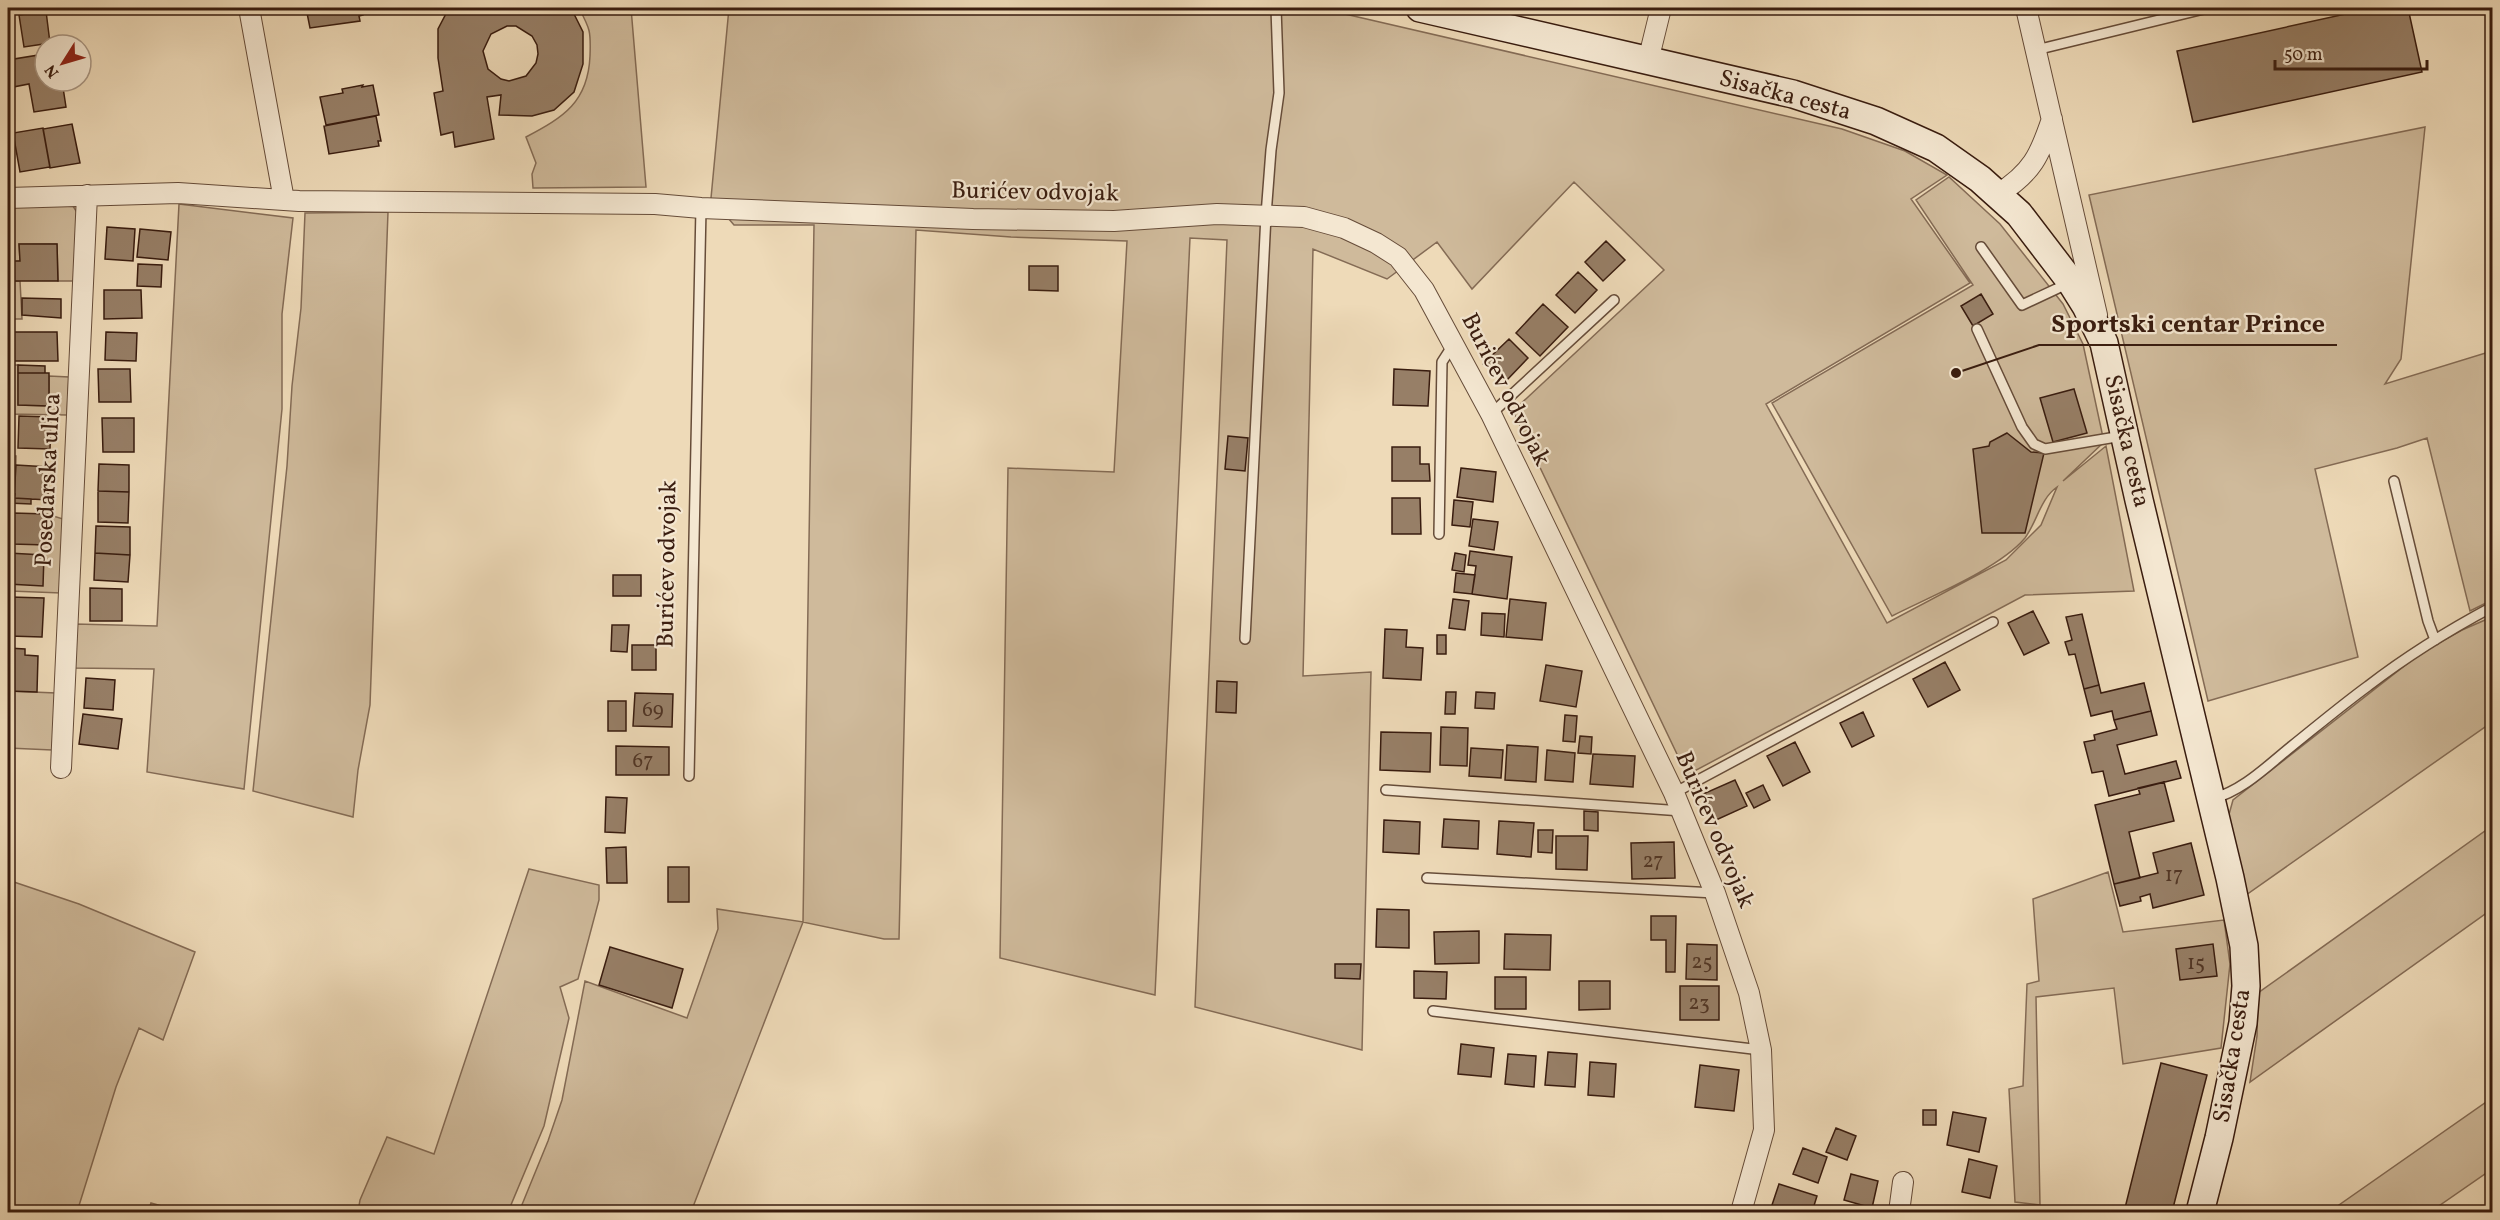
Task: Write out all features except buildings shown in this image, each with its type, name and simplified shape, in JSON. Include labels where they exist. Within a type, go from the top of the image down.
[{"type":"main road","name":"Sisačka cesta","points":[[1420,8],[1792,93],[1876,121],[1936,148],[1998,194],[2019,214],[2071,282],[2104,343],[2244,946],[2246,986],[2237,1056],[2200,1212]]},
{"type":"street","points":[[8,198],[178,194],[284,200],[249,8]]},
{"type":"street","points":[[1648,61],[1661,8]]},
{"type":"street","points":[[2026,8],[2104,343]]},
{"type":"street","points":[[1998,194],[2013,185],[2029,170],[2041,153],[2053,118]]},
{"type":"street","name":"Posedarska ulica","points":[[61,768],[87,195]]},
{"type":"street","name":"Burićev odvojak","points":[[284,200],[655,204],[701,208],[973,219],[1114,221],[1217,214],[1266,215],[1304,217],[1344,228],[1376,243],[1398,257],[1424,290],[1491,414],[1674,793],[1715,893],[1749,993],[1761,1050],[1764,1130],[1741,1212]]},
{"type":"street","points":[[1899,1212],[1903,1182]]},
{"type":"lane","points":[[1245,639],[1266,215],[1271,150],[1279,93],[1276,8]]},
{"type":"lane","points":[[2036,50],[2208,8]]},
{"type":"lane","name":"Burićev odvojak","points":[[689,776],[701,208]]},
{"type":"lane","points":[[1981,247],[2022,305],[2071,282]]},
{"type":"lane","points":[[1491,414],[1614,300]]},
{"type":"lane","points":[[1977,329],[2022,427],[2034,444],[2045,449],[2124,435]]},
{"type":"lane","points":[[1438,534],[1442,362],[1454,343]]},
{"type":"lane","points":[[2394,481],[2428,621],[2435,640]]},
{"type":"lane","points":[[2210,799],[2230,794],[2259,774],[2369,685],[2435,640],[2493,607]]},
{"type":"lane","points":[[1674,793],[1993,622]]},
{"type":"lane","points":[[1386,790],[1682,811]]},
{"type":"lane","points":[[1427,878],[1715,893]]},
{"type":"lane","points":[[1433,1011],[1761,1050]]},
{"type":"shaded area","points":[[579,8],[631,8],[646,187],[533,188],[532,174],[536,163],[526,137],[552,122],[572,106],[579,97],[588,72],[590,35]]},
{"type":"shaded area","points":[[729,8],[1319,8],[1842,129],[1905,151],[1947,175],[1911,199],[1970,283],[1766,404],[1887,623],[2006,560],[2041,525],[2057,487],[2043,504],[2025,538],[1998,561],[1892,616],[1772,403],[1973,285],[1916,200],[1949,177],[2000,224],[2063,304],[2083,344],[2104,442],[2063,481],[2106,446],[2134,591],[2025,595],[1687,775],[1513,411],[1664,270],[1574,182],[1472,289],[1437,242],[1387,279],[1313,249],[1303,676],[1371,672],[1362,1050],[1195,1007],[1227,240],[1190,238],[1155,995],[1000,958],[1008,468],[1114,472],[1127,241],[1011,237],[916,230],[899,939],[884,939],[803,922],[814,225],[734,225],[711,198]]},
{"type":"shaded area","points":[[2425,127],[2401,359],[2385,384],[2492,351],[2492,600],[2470,611],[2427,438],[2315,469],[2358,657],[2208,701],[2089,195]]},
{"type":"shaded area","points":[[179,204],[293,218],[282,314],[282,409],[244,789],[147,772],[154,669],[73,668],[75,624],[157,626]]},
{"type":"shaded area","points":[[8,206],[73,206],[78,214],[76,281],[58,281],[57,244],[19,244],[20,261],[14,262],[14,281],[20,281],[22,319],[9,319],[10,365],[18,365],[18,405],[49,406],[49,376],[69,377],[67,415],[8,414]]},
{"type":"shaded area","points":[[388,212],[370,705],[358,770],[353,817],[253,791],[287,466],[292,386],[301,308],[305,213]]},
{"type":"shaded area","points":[[8,456],[16,456],[15,494],[8,494]]},
{"type":"shaded area","points":[[8,513],[13,513],[12,543],[47,545],[47,514],[63,519],[61,593],[10,591],[10,599],[8,599]]},
{"type":"shaded area","points":[[2492,617],[2492,722],[2246,895],[2228,818],[2233,800],[2421,653],[2462,630]]},
{"type":"shaded area","points":[[8,691],[56,693],[52,750],[8,748]]},
{"type":"shaded area","points":[[2492,826],[2492,909],[2250,1082],[2257,1036],[2258,993]]},
{"type":"shaded area","points":[[529,869],[599,885],[599,900],[578,979],[560,987],[569,1018],[544,1126],[508,1212],[358,1212],[360,1200],[387,1137],[434,1154]]},
{"type":"shaded area","points":[[2108,872],[2123,932],[2224,920],[2230,964],[2221,1048],[2123,1064],[2114,988],[2036,997],[2040,1205],[2015,1202],[2009,1089],[2023,1086],[2027,984],[2039,981],[2033,899]]},
{"type":"shaded area","points":[[8,880],[79,904],[195,952],[163,1040],[139,1028],[116,1087],[77,1212],[8,1212]]},
{"type":"shaded area","points":[[717,909],[803,922],[691,1212],[519,1212],[562,1100],[585,981],[687,1018],[718,929]]},
{"type":"shaded area","points":[[2492,1098],[2492,1169],[2430,1212],[2329,1212]]},
{"type":"shaded area","points":[[151,1203],[183,1212],[148,1212]]},
{"type":"place","name":"Sportski centar Prince","points":[[1956,373]]}]
